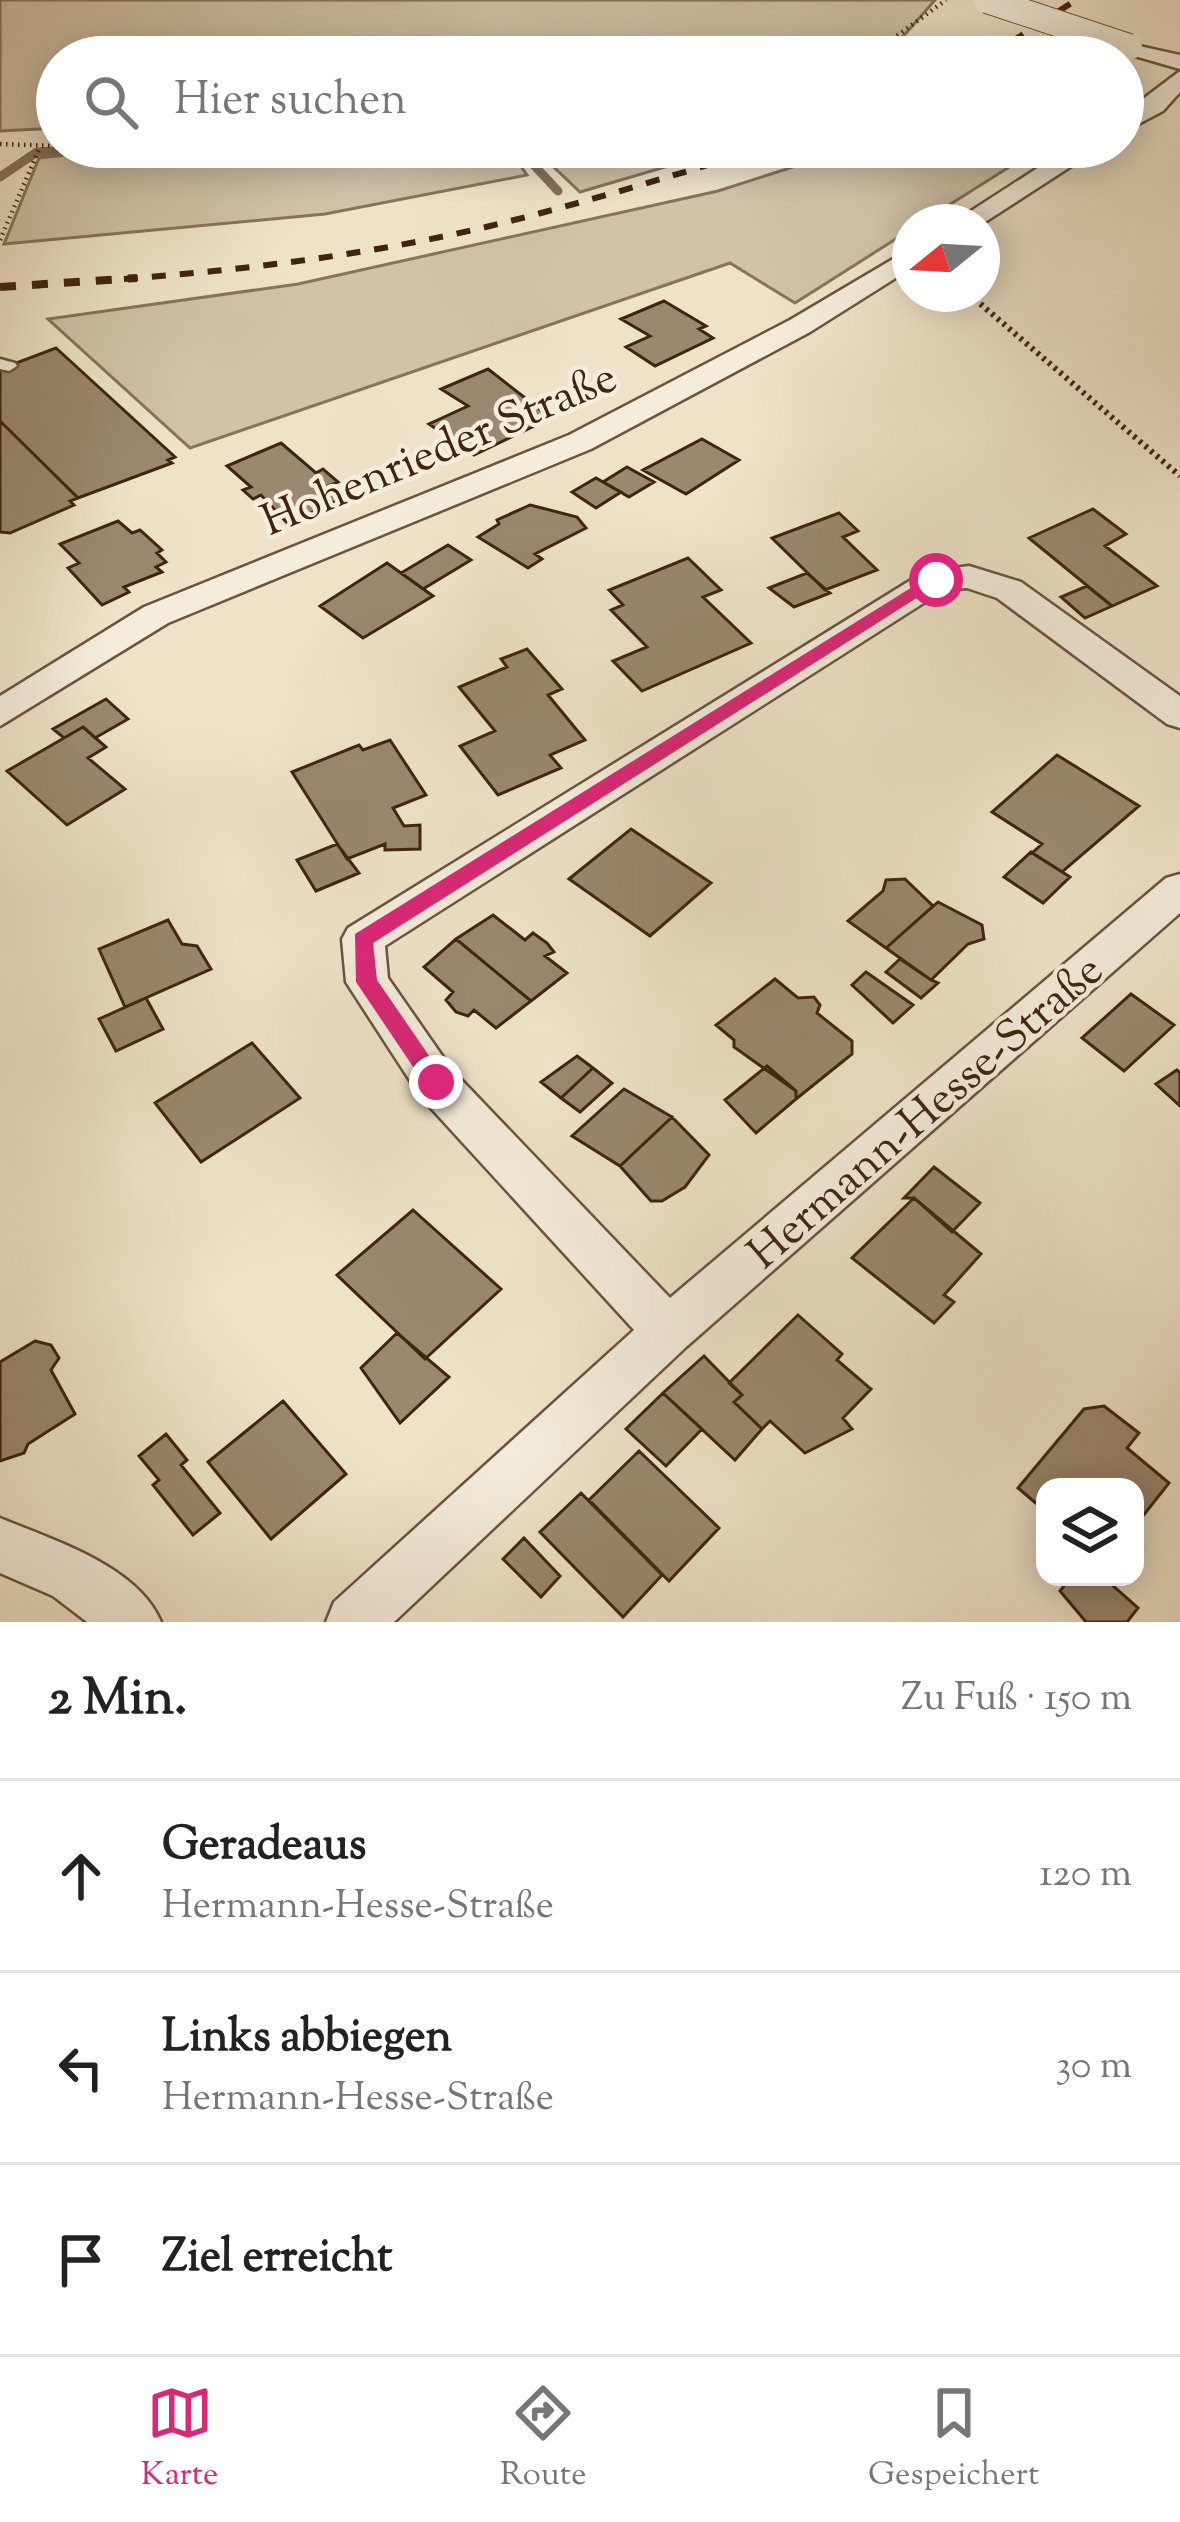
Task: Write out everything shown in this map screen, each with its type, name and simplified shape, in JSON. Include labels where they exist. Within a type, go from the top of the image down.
[{"type":"street","points":[[987,0],[1098,36]]},
{"type":"street","points":[[1144,51],[1180,62]]},
{"type":"street","points":[[1144,112],[1180,78]]},
{"type":"street","points":[[996,204],[1054,168]]},
{"type":"street","name":"Hohenrieder Straße","points":[[0,713],[155,615],[580,442],[800,326],[892,268]]},
{"type":"street","points":[[668,1331],[436,1082],[367,982],[363,939],[936,580],[969,577],[1009,590],[1180,716]]},
{"type":"street","name":"Hermann-Hesse-Straße","points":[[354,1622],[668,1331],[1180,889]]},
{"type":"street","points":[[0,1545],[72,1576],[133,1622]]},
{"type":"path","points":[[897,36],[946,0]]},
{"type":"path","points":[[0,144],[36,147]]},
{"type":"path","points":[[0,240],[36,156]]},
{"type":"path","points":[[990,312],[1180,476]]},
{"type":"shaded area","points":[[0,0],[935,0],[903,36],[36,36],[36,129],[0,131]]},
{"type":"shaded area","points":[[36,165],[522,168],[527,175],[325,214],[4,244]]},
{"type":"shaded area","points":[[555,168],[662,168],[580,192]]},
{"type":"shaded area","points":[[790,168],[1008,168],[951,204],[892,204],[892,241],[795,303],[730,263],[190,448],[48,319],[298,284],[718,191]]},
{"type":"building","points":[[664,301],[706,326],[699,329],[713,338],[655,366],[626,347],[650,336],[621,319]]},
{"type":"building","points":[[56,348],[175,457],[168,460],[172,463],[78,498],[0,421],[0,369]]},
{"type":"building","points":[[488,369],[551,418],[474,455],[429,424],[468,406],[441,389]]},
{"type":"building","points":[[0,421],[78,498],[70,501],[74,505],[10,533],[0,532]]},
{"type":"building","points":[[702,439],[739,460],[686,494],[643,470]]},
{"type":"building","points":[[281,443],[316,473],[323,469],[338,482],[328,486],[342,498],[288,524],[261,495],[253,499],[243,490],[251,487],[227,466]]},
{"type":"building","points":[[627,467],[654,482],[629,497],[603,482]]},
{"type":"building","points":[[596,478],[621,492],[596,508],[572,492]]},
{"type":"building","points":[[530,505],[577,517],[586,528],[535,554],[542,559],[528,568],[478,537],[499,524],[497,520]]},
{"type":"building","points":[[1093,509],[1126,534],[1105,546],[1157,586],[1112,606],[1029,538]]},
{"type":"building","points":[[839,513],[858,531],[843,537],[877,570],[825,590],[772,538]]},
{"type":"building","points":[[118,521],[132,533],[140,530],[162,550],[157,553],[166,562],[156,567],[162,572],[124,587],[129,592],[102,605],[68,568],[79,563],[60,544]]},
{"type":"building","points":[[448,545],[471,560],[423,589],[401,573]]},
{"type":"building","points":[[688,558],[721,590],[703,597],[751,643],[642,691],[613,661],[647,647],[611,610],[623,605],[609,590]]},
{"type":"building","points":[[387,563],[433,596],[363,638],[320,606]]},
{"type":"building","points":[[807,573],[830,593],[794,607],[769,588]]},
{"type":"building","points":[[1087,586],[1112,606],[1085,618],[1061,597]]},
{"type":"building","points":[[527,649],[562,689],[548,695],[585,740],[550,755],[561,768],[498,795],[460,746],[495,731],[459,687],[507,667],[501,659]]},
{"type":"building","points":[[106,699],[128,719],[95,738],[83,727],[64,738],[53,729]]},
{"type":"building","points":[[83,727],[106,747],[88,758],[125,789],[67,825],[7,771]]},
{"type":"building","points":[[390,740],[426,795],[393,808],[404,826],[420,825],[420,849],[385,850],[385,844],[347,859],[292,772],[359,745],[363,750]]},
{"type":"building","points":[[1057,755],[1139,806],[1062,872],[1032,853],[1042,844],[992,812]]},
{"type":"building","points":[[631,829],[711,883],[650,936],[569,879]]},
{"type":"building","points":[[337,844],[359,873],[316,891],[297,860]]},
{"type":"building","points":[[1031,852],[1070,877],[1043,903],[1004,877]]},
{"type":"building","points":[[905,879],[933,906],[886,948],[848,921],[883,891],[886,880]]},
{"type":"building","points":[[938,902],[982,925],[984,939],[968,944],[931,980],[886,948]]},
{"type":"building","points":[[493,915],[525,940],[533,933],[547,943],[554,952],[545,956],[567,973],[531,1001],[456,939]]},
{"type":"building","points":[[168,920],[182,944],[197,946],[211,969],[125,1007],[99,949]]},
{"type":"building","points":[[456,939],[531,1001],[496,1028],[474,1010],[468,1016],[456,1012],[446,1000],[453,992],[424,967]]},
{"type":"building","points":[[900,959],[938,983],[921,998],[886,972]]},
{"type":"building","points":[[866,972],[913,1005],[893,1023],[852,985]]},
{"type":"building","points":[[775,979],[798,998],[814,997],[820,1005],[817,1013],[852,1041],[852,1054],[796,1099],[796,1091],[734,1047],[734,1040],[716,1025]]},
{"type":"building","points":[[1131,994],[1174,1025],[1124,1071],[1082,1038]]},
{"type":"building","points":[[146,998],[163,1029],[116,1051],[99,1019]]},
{"type":"building","points":[[252,1043],[300,1098],[201,1162],[155,1103]]},
{"type":"building","points":[[577,1056],[593,1068],[561,1098],[541,1082]]},
{"type":"building","points":[[767,1066],[796,1091],[796,1099],[756,1133],[725,1100]]},
{"type":"building","points":[[593,1068],[612,1083],[580,1112],[561,1098]]},
{"type":"building","points":[[1177,1070],[1180,1073],[1180,1106],[1156,1084]]},
{"type":"building","points":[[624,1089],[672,1117],[620,1166],[572,1136]]},
{"type":"building","points":[[672,1117],[709,1155],[685,1187],[662,1201],[651,1201],[620,1166]]},
{"type":"building","points":[[934,1167],[980,1203],[952,1232],[914,1198],[904,1198]]},
{"type":"building","points":[[914,1198],[981,1254],[944,1295],[954,1302],[934,1323],[852,1258]]},
{"type":"building","points":[[413,1210],[501,1289],[425,1359],[337,1275]]},
{"type":"building","points":[[798,1315],[842,1354],[837,1360],[871,1389],[843,1418],[852,1429],[805,1453],[770,1421],[762,1429],[734,1402],[742,1395],[729,1383]]},
{"type":"building","points":[[397,1333],[449,1377],[400,1423],[361,1368]]},
{"type":"building","points":[[35,1341],[51,1345],[59,1358],[51,1370],[75,1414],[28,1444],[24,1453],[0,1461],[0,1362]]},
{"type":"building","points":[[704,1356],[742,1395],[734,1402],[762,1429],[735,1460],[663,1393]]},
{"type":"building","points":[[663,1393],[702,1429],[666,1466],[626,1429]]},
{"type":"building","points":[[283,1401],[346,1474],[271,1539],[208,1462]]},
{"type":"building","points":[[1104,1406],[1139,1433],[1127,1448],[1169,1483],[1144,1515],[1144,1478],[1036,1478],[1036,1503],[1018,1488],[1084,1409]]},
{"type":"building","points":[[166,1434],[187,1460],[181,1465],[220,1513],[193,1535],[153,1485],[159,1480],[139,1456]]},
{"type":"building","points":[[639,1451],[719,1528],[669,1581],[589,1500]]},
{"type":"building","points":[[581,1493],[662,1575],[623,1617],[540,1532]]},
{"type":"building","points":[[524,1538],[560,1576],[541,1597],[503,1559]]},
{"type":"building","points":[[1064,1586],[1113,1586],[1138,1608],[1127,1622],[1086,1622],[1060,1591]]},
{"type":"waterway","points":[[0,177],[36,153]]},
{"type":"waterway","points":[[537,168],[558,191]]},
{"type":"railway","points":[[1020,36],[1076,0]]},
{"type":"railway","points":[[115,279],[292,262],[438,238],[697,168]]},
{"type":"railway","points":[[115,279],[137,278]]},
{"type":"railway","points":[[0,287],[115,279]]},
{"type":"railway","points":[[96,281],[115,279]]},
{"type":"route","points":[[436,1082],[367,982],[363,939],[848,630],[936,580]]}]
